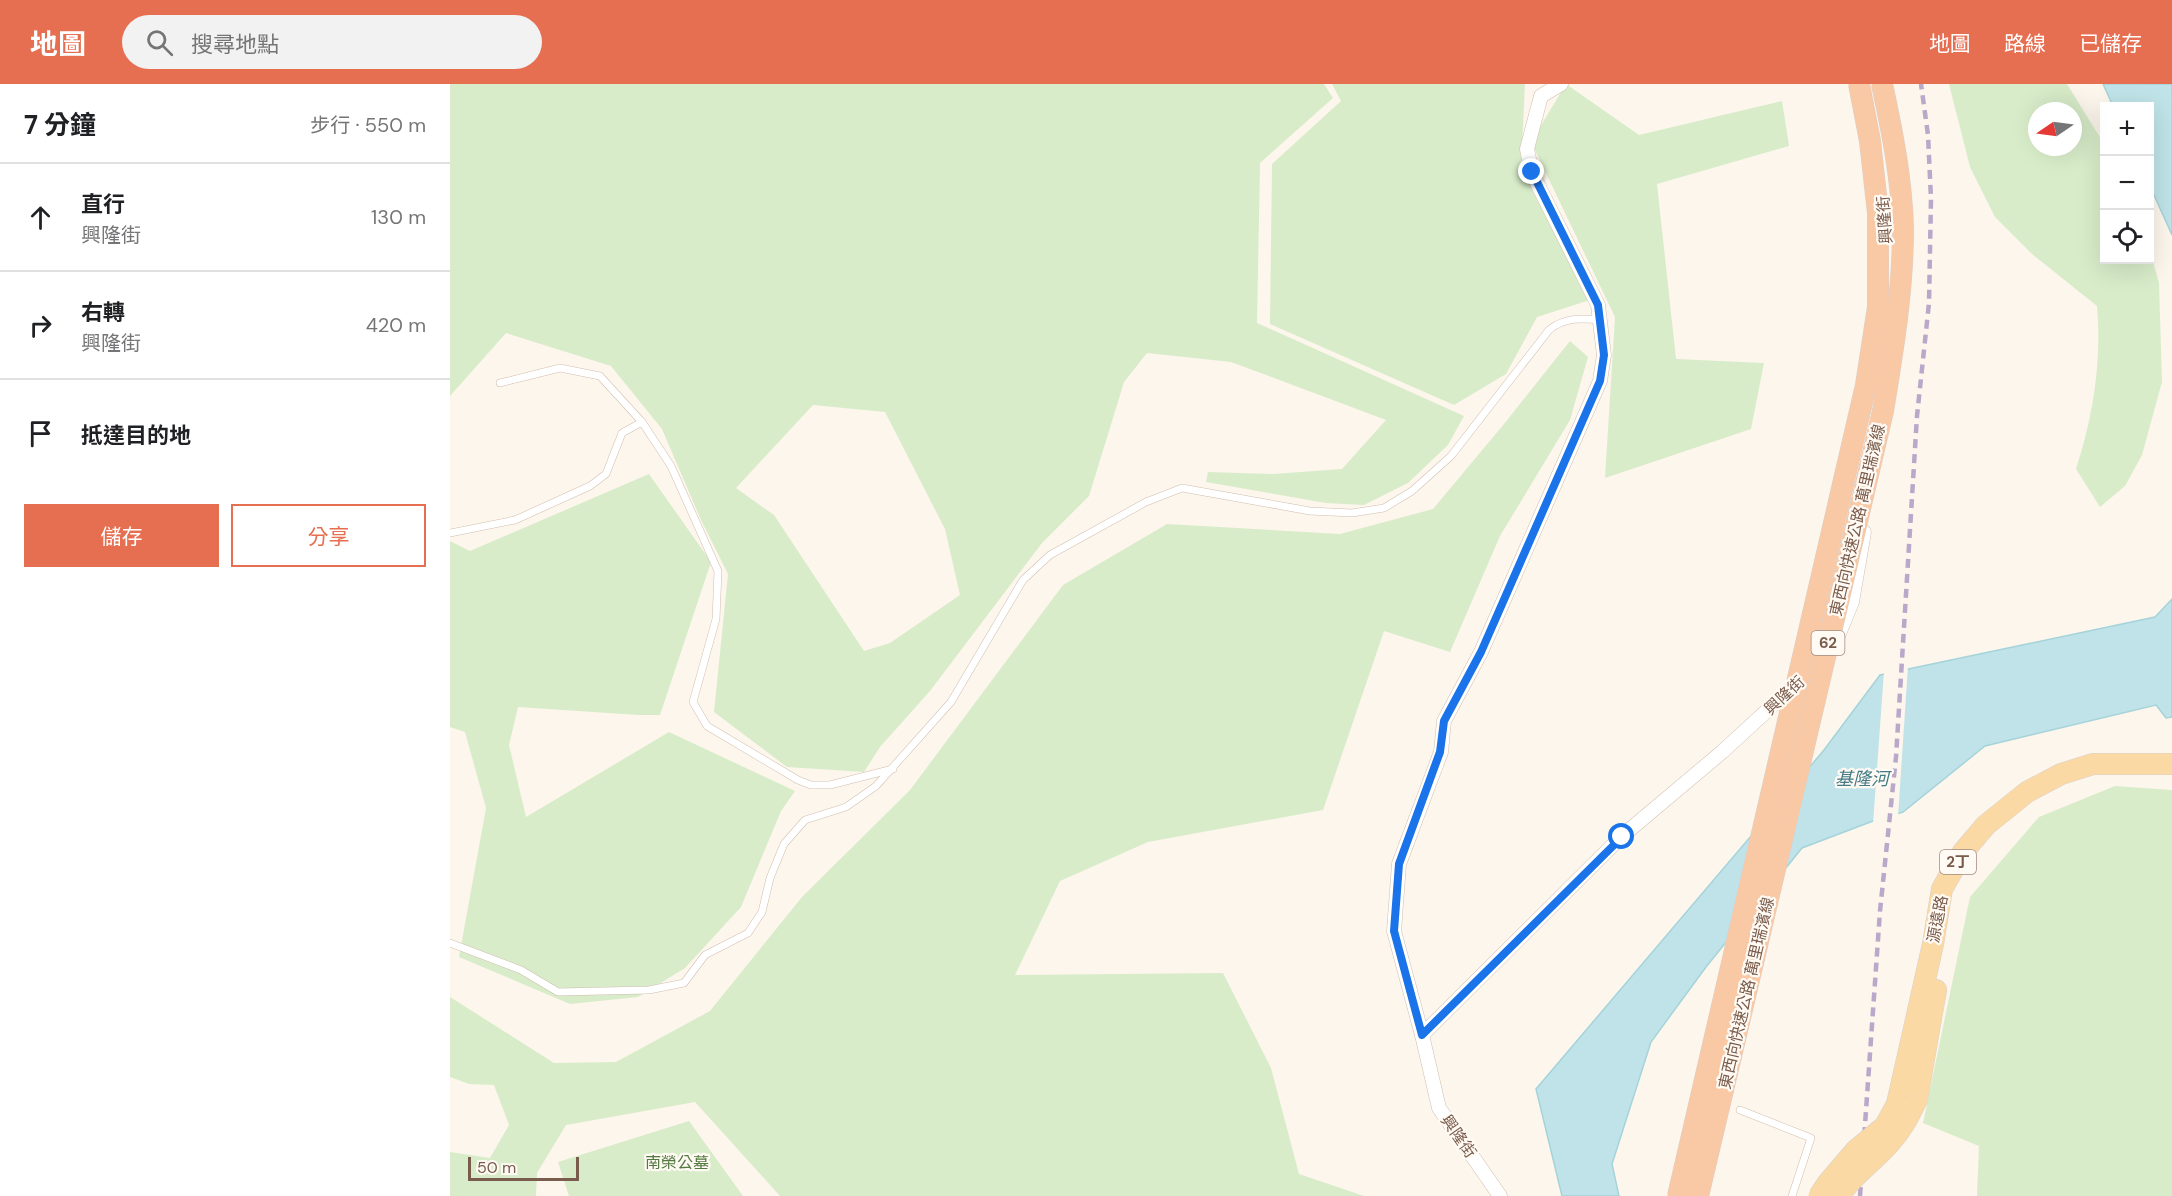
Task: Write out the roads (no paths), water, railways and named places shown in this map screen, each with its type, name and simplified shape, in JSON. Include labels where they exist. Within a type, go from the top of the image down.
[{"type":"highway","name":"東西向快速公路 萬里瑞濱線","points":[[1678,1196],[1868,374],[1878,307],[1878,213],[1870,141],[1859,84]]},
{"type":"highway","name":"東西向快速公路 萬里瑞濱線","points":[[1698,1196],[1883,411],[1899,311],[1903,228],[1894,143],[1882,84]]},
{"type":"main road","name":"源遠路","points":[[1839,1196],[1848,1183],[1889,1145],[1907,1121],[1907,1101],[1942,889],[1963,852],[1986,825],[2027,792],[2061,774],[2092,764],[2172,764]]},
{"type":"main road","name":"源遠路","points":[[1819,1196],[1856,1150],[1885,1126],[1907,1101],[1958,887],[1978,853],[2009,821],[2050,791],[2097,775],[2172,776]]},
{"type":"street","name":"興隆街","points":[[1500,1196],[1439,1108],[1394,931],[1399,864],[1440,752],[1444,721],[1481,652],[1600,381],[1604,355],[1601,320],[1595,297],[1532,172],[1527,149],[1540,96],[1561,84]]},
{"type":"street","name":"興隆街","points":[[1422,1035],[1622,837],[1722,753],[1833,649],[1852,602],[1888,404],[1885,227],[1875,109],[1869,84]]},
{"type":"lane","points":[[450,943],[521,970],[558,992],[649,990],[684,983],[705,955],[748,933],[762,912],[771,878],[784,844],[804,820],[846,807],[876,786],[951,702],[1023,580],[1050,555],[1146,502],[1182,488],[1310,512],[1352,513],[1384,508],[1412,491],[1451,456],[1550,330],[1565,320],[1586,318],[1601,320]]},
{"type":"lane","points":[[500,383],[560,368],[600,376],[642,422],[670,466],[718,571],[716,619],[693,702],[707,726],[811,785],[830,785],[892,769]]},
{"type":"lane","points":[[450,533],[515,520],[590,486],[606,474],[622,433],[642,422]]},
{"type":"lane","points":[[1740,1110],[1811,1137],[1792,1196]]},
{"type":"water","points":[[2103,84],[2172,84],[2172,235],[2154,195],[2154,102],[2111,102]]},
{"type":"water","name":"基隆河","points":[[2172,599],[2172,717],[2166,718],[2156,705],[1985,746],[1903,812],[1802,848],[1706,967],[1651,1042],[1612,1164],[1619,1196],[1562,1196],[1536,1089],[1824,750],[1880,675],[2155,617]]},
{"type":"railway","points":[[1860,1196],[1880,911],[1896,757],[1917,416],[1929,303],[1931,199],[1928,135],[1921,84]]},
{"type":"park label","name":"南榮公墓","points":[[677,1162]]}]
